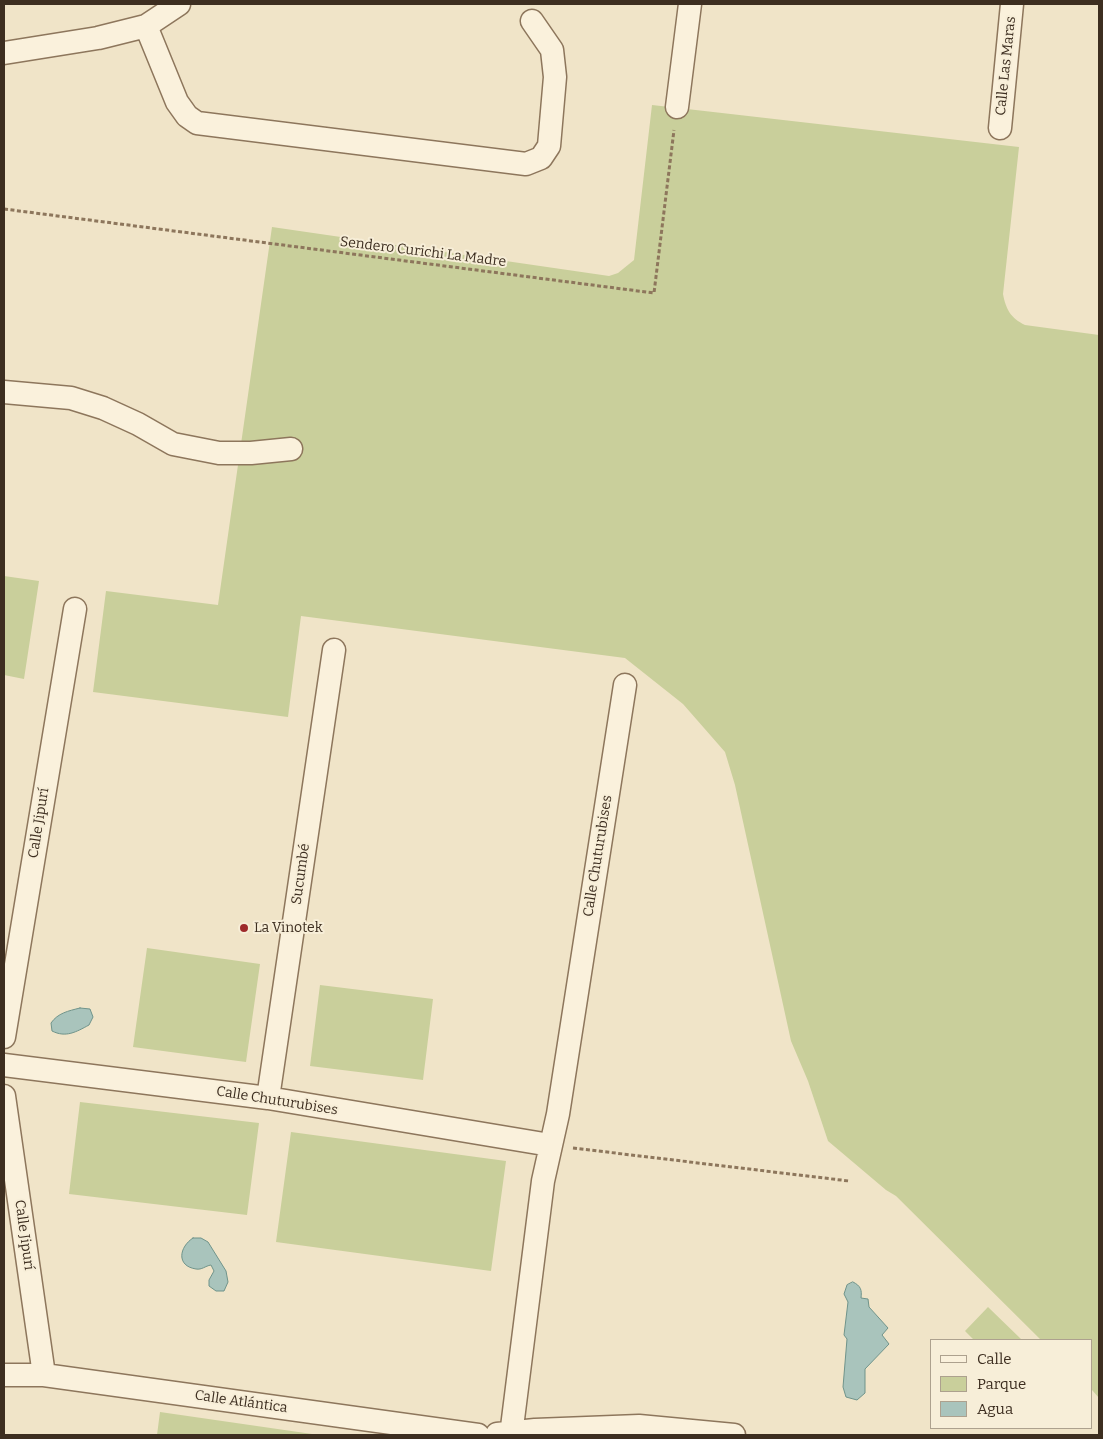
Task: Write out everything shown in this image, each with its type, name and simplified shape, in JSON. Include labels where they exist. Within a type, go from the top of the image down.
[{"type":"street","points":[[4,53],[98,38],[146,26],[179,4]]},
{"type":"street","points":[[677,107],[690,4]]},
{"type":"street","name":"Calle Las Maras","points":[[1000,128],[1012,4]]},
{"type":"street","points":[[146,26],[177,102],[187,116],[197,123],[526,164],[541,158],[549,146],[555,77],[552,50],[532,21]]},
{"type":"street","points":[[4,392],[71,398],[104,408],[138,424],[173,444],[219,453],[251,453],[291,449]]},
{"type":"street","name":"Calle Jipurí","points":[[4,1038],[74,609]]},
{"type":"street","name":"Sucumbé","points":[[268,1098],[334,650]]},
{"type":"street","name":"Calle Chuturubises","points":[[512,1434],[543,1181],[558,1114],[625,685]]},
{"type":"street","name":"Calle Chuturubises","points":[[4,1065],[268,1098],[550,1145]]},
{"type":"street","name":"Calle Jipurí","points":[[4,1096],[44,1375]]},
{"type":"street","name":"Calle Atlántica","points":[[4,1375],[44,1375],[478,1435]]},
{"type":"street","points":[[484,1435],[512,1434],[535,1430],[642,1431],[734,1435]]},
{"type":"path","name":"Sendero Curichi La Madre","points":[[4,209],[654,293],[677,107]]},
{"type":"path","points":[[550,1145],[848,1181]]},
{"type":"green space","points":[[652,105],[1019,147],[1003,294],[1006,305],[1013,316],[1025,325],[1099,335],[1099,1398],[1093,1391],[1093,1339],[1040,1339],[896,1196],[886,1190],[828,1141],[808,1081],[791,1041],[735,785],[725,752],[683,704],[625,658],[301,616],[288,717],[93,692],[106,591],[218,605],[272,227],[609,276],[618,273],[634,260]]},
{"type":"green space","points":[[4,576],[39,581],[24,679],[4,675]]},
{"type":"green space","points":[[147,948],[260,964],[246,1062],[133,1047]]},
{"type":"green space","points":[[320,985],[433,999],[423,1080],[310,1066]]},
{"type":"green space","points":[[80,1102],[259,1123],[247,1215],[69,1194]]},
{"type":"green space","points":[[291,1132],[506,1161],[491,1271],[276,1242]]},
{"type":"green space","points":[[988,1307],[1021,1339],[973,1339],[965,1331]]},
{"type":"green space","points":[[160,1412],[319,1435],[157,1435]]},
{"type":"water","points":[[80,1008],[90,1009],[93,1017],[89,1025],[66,1034],[52,1031],[51,1023],[57,1017],[67,1011]]},
{"type":"water","points":[[193,1238],[201,1238],[208,1242],[226,1271],[228,1282],[224,1291],[216,1291],[209,1286],[209,1280],[214,1271],[211,1265],[196,1269],[185,1264],[182,1256],[183,1251],[188,1242]]},
{"type":"water","points":[[853,1282],[860,1288],[861,1298],[868,1299],[869,1307],[888,1328],[882,1335],[889,1344],[865,1369],[865,1393],[857,1400],[846,1397],[843,1387],[847,1339],[844,1335],[848,1302],[844,1294],[847,1285]]},
{"type":"place","name":"La Vinotek","points":[[244,928]]}]
